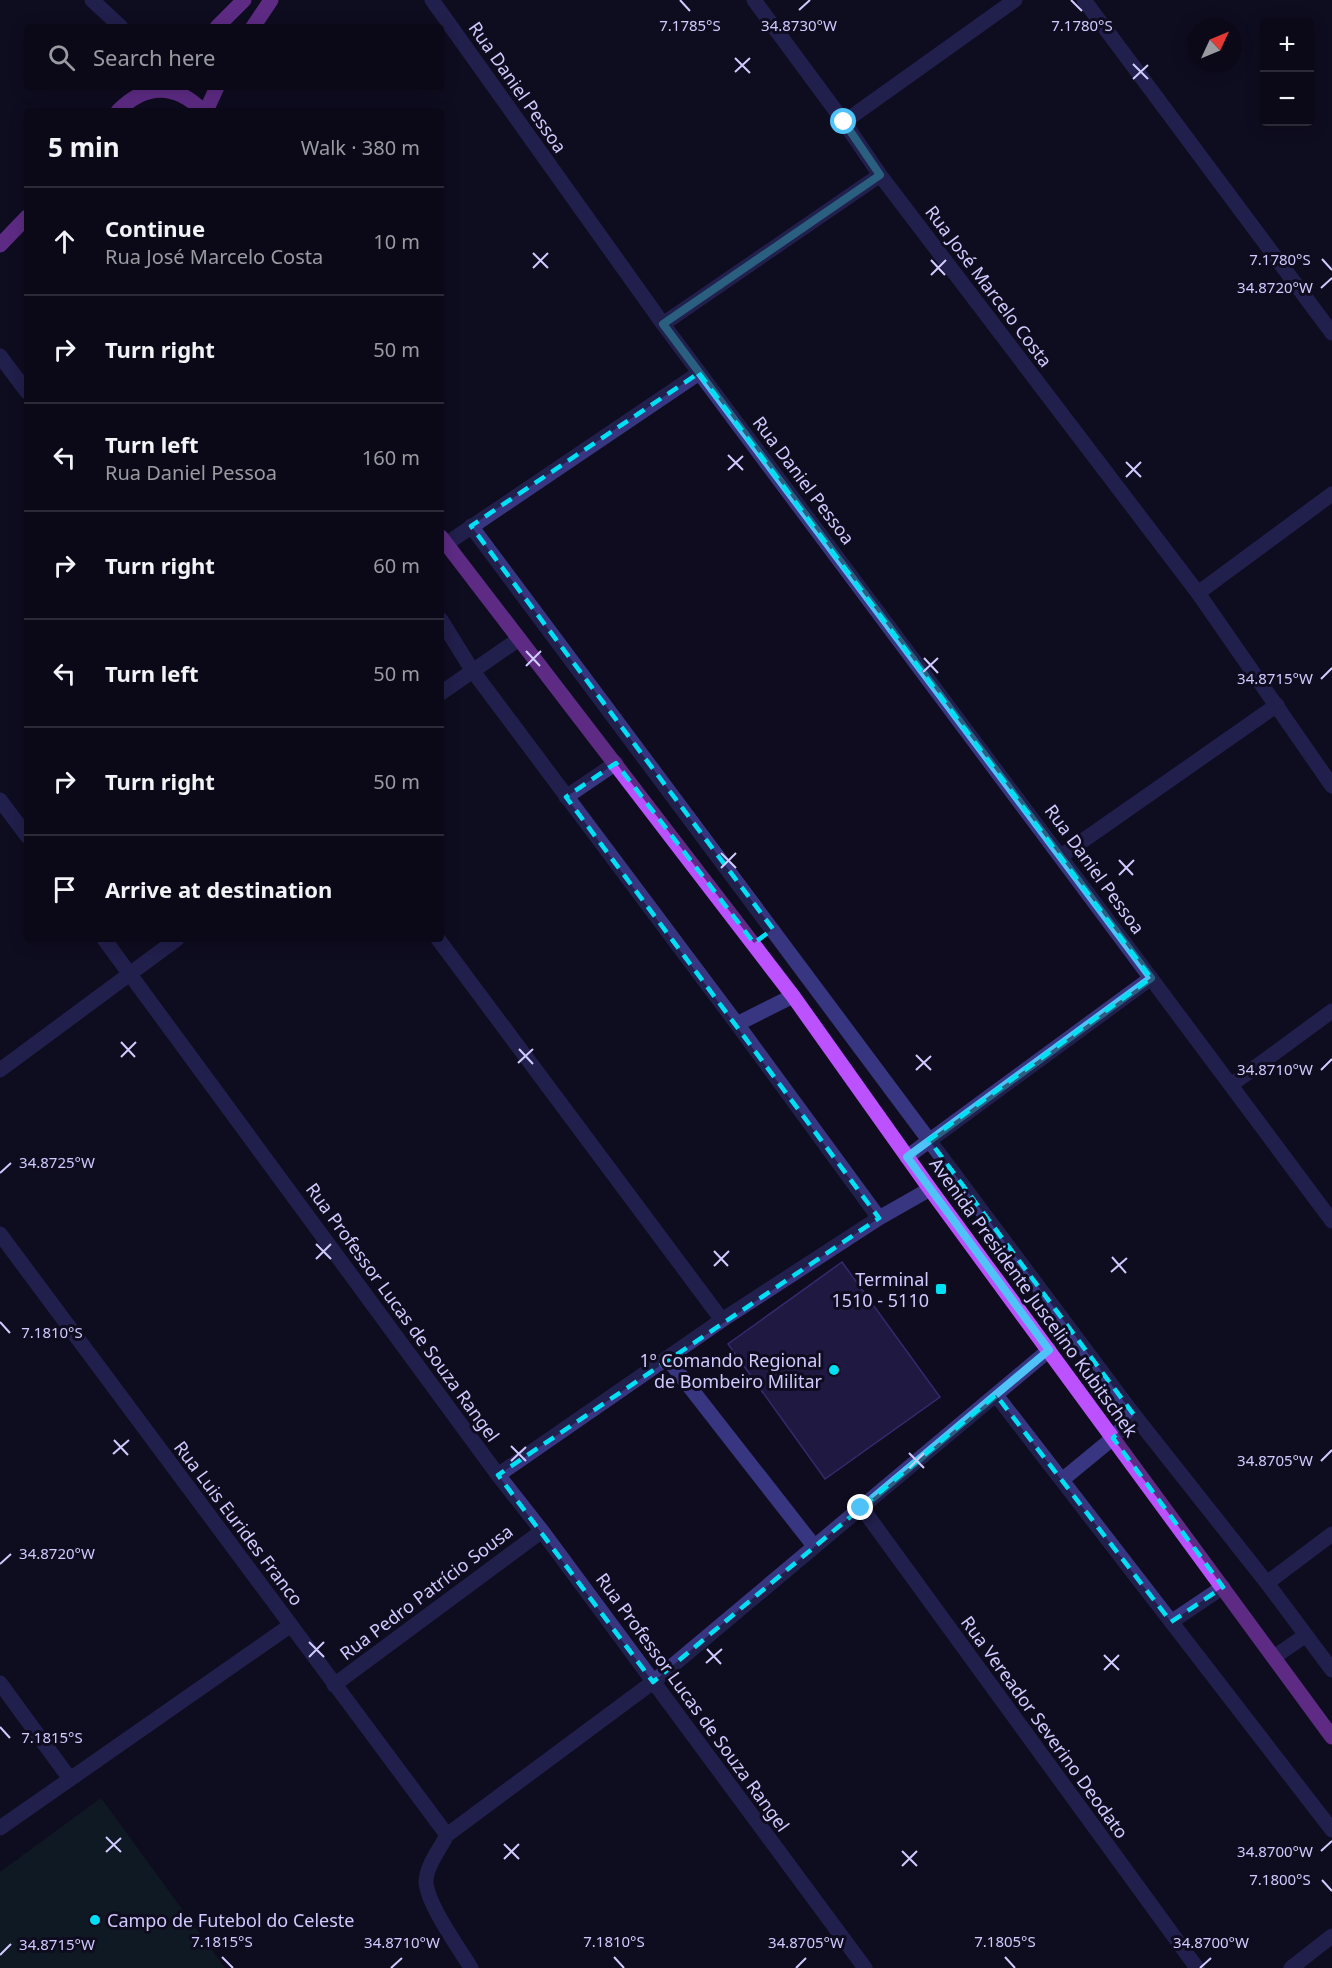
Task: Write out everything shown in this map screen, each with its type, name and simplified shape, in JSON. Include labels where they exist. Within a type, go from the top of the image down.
[{"type":"main road","points":[[220,24],[244,0]]},
{"type":"main road","points":[[255,24],[271,0]]},
{"type":"main road","points":[[121,108],[133,97],[151,90]]},
{"type":"main road","points":[[163,90],[172,91],[191,99],[202,108]]},
{"type":"main road","points":[[206,108],[216,90]]},
{"type":"main road","points":[[5,240],[24,220]]},
{"type":"main road","points":[[5,240],[24,230]]},
{"type":"main road","name":"Avenida Presidente Juscelino Kubitschek","points":[[444,540],[754,943],[930,1189],[1332,1737]]},
{"type":"street","points":[[92,0],[118,24]]},
{"type":"street","name":"Rua Daniel Pessoa","points":[[432,0],[699,373],[1062,856],[1332,1221]]},
{"type":"street","name":"Rua José Marcelo Costa","points":[[754,0],[880,175],[1198,593],[1332,786]]},
{"type":"street","points":[[844,122],[1015,0]]},
{"type":"street","points":[[1084,0],[1332,333]]},
{"type":"street","points":[[663,324],[880,175]]},
{"type":"street","points":[[0,356],[24,388]]},
{"type":"street","points":[[444,540],[471,526],[699,373]]},
{"type":"street","points":[[1198,593],[1332,494]]},
{"type":"street","points":[[471,526],[1134,1415],[1267,1583],[1332,1670]]},
{"type":"street","points":[[444,625],[472,670],[879,1218]]},
{"type":"street","points":[[444,691],[519,639]]},
{"type":"street","points":[[1062,856],[1277,705]]},
{"type":"street","points":[[566,797],[616,763]]},
{"type":"street","points":[[0,800],[24,832]]},
{"type":"street","points":[[754,943],[773,929]]},
{"type":"street","name":"Rua Professor Lucas de Souza Rangel","points":[[106,942],[498,1475],[542,1531],[865,1968]]},
{"type":"street","points":[[0,1070],[173,942]]},
{"type":"street","points":[[440,942],[722,1320]]},
{"type":"street","points":[[907,1157],[1151,978]]},
{"type":"street","points":[[737,1024],[793,996]]},
{"type":"street","points":[[1231,1086],[1332,1011]]},
{"type":"street","points":[[498,1475],[722,1320],[879,1218],[930,1189]]},
{"type":"street","name":"Rua Luis Eurides Franco","points":[[0,1234],[447,1835]]},
{"type":"street","points":[[471,1968],[431,1900],[426,1881],[432,1861],[447,1835],[653,1682],[1049,1350]]},
{"type":"street","points":[[667,1358],[814,1546]]},
{"type":"street","points":[[996,1395],[1332,1830]]},
{"type":"street","points":[[1062,1480],[1113,1438],[1134,1415]]},
{"type":"street","name":"Rua Vereador Severino Deodato","points":[[861,1508],[1197,1968]]},
{"type":"street","name":"Rua Pedro Patrício Sousa","points":[[334,1685],[542,1531]]},
{"type":"street","points":[[1267,1583],[1332,1534]]},
{"type":"street","points":[[1171,1622],[1223,1587]]},
{"type":"street","points":[[0,1828],[291,1625]]},
{"type":"street","points":[[1274,1657],[1306,1635]]},
{"type":"street","points":[[0,1683],[70,1779]]},
{"type":"street","points":[[1291,1968],[1332,1936]]},
{"type":"highlighted area","points":[[699,373],[1151,978],[929,1140],[1134,1415],[1113,1438],[1223,1587],[1171,1622],[996,1395],[653,1682],[498,1475],[879,1218],[566,797],[616,763],[754,943],[773,929],[471,526]]},
{"type":"green space","name":"Campo de Futebol do Celeste","points":[[101,1798],[225,1968],[0,1968],[0,1872]]},
{"type":"building","name":"1º Comando Regional de Bombeiro Militar","points":[[842,1262],[940,1397],[825,1479],[728,1344]]},
{"type":"place","name":"Terminal 1510 - 5110","points":[[941,1289]]},
{"type":"place","name":"1º Comando Regional de Bombeiro Militar","points":[[834,1370]]},
{"type":"place","name":"Campo de Futebol do Celeste","points":[[95,1920]]},
{"type":"route","points":[[844,122],[880,175],[663,324],[1151,978],[907,1157],[1049,1350],[861,1508]]}]
